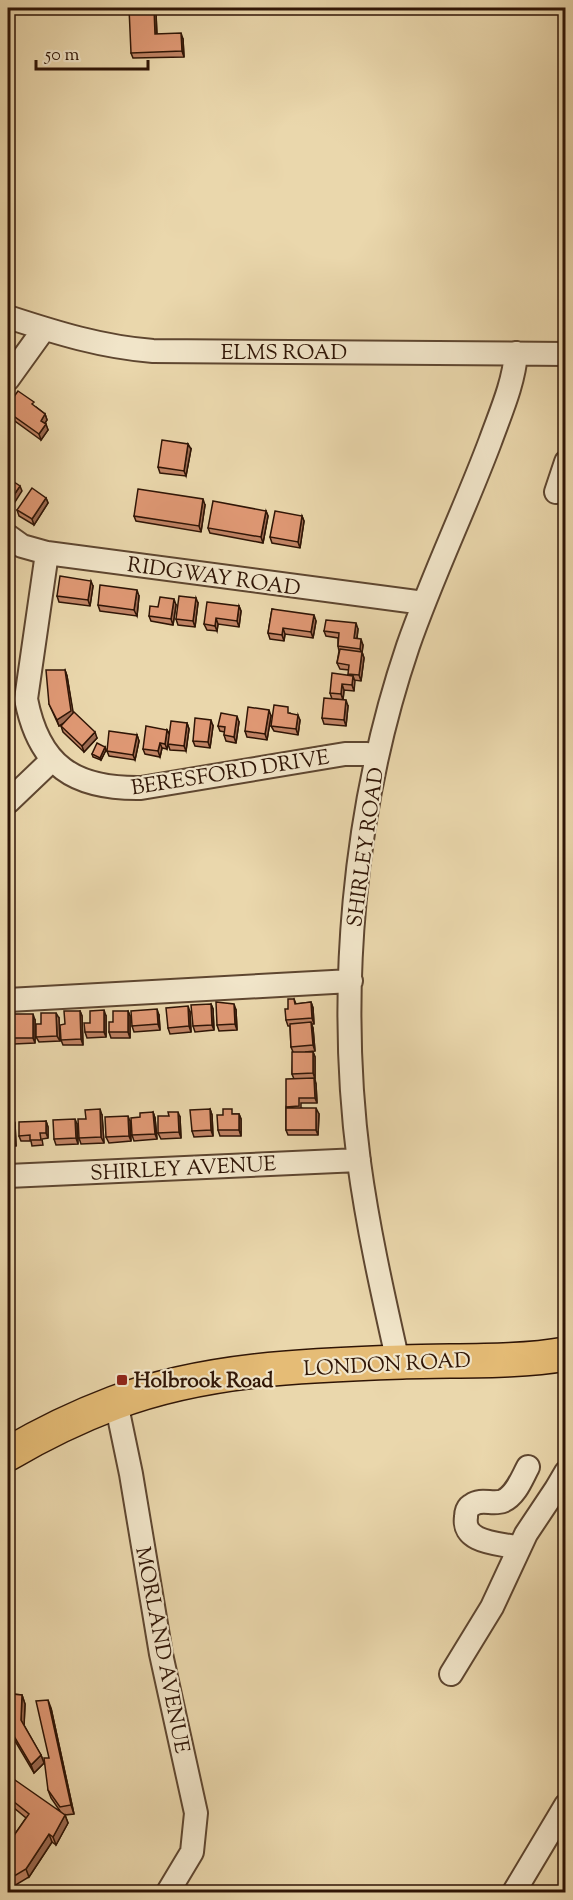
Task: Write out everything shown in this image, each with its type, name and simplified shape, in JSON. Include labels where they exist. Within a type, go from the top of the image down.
[{"type":"highway","name":"LONDON ROAD","points":[[8,1454],[51,1429],[116,1402],[167,1387],[247,1371],[398,1362],[530,1358],[566,1354]]},
{"type":"street","name":"ELMS ROAD","points":[[8,318],[118,348],[153,351],[566,354]]},
{"type":"street","points":[[8,379],[44,329]]},
{"type":"street","name":"SHIRLEY ROAD","points":[[398,1362],[369,1231],[359,1160],[351,1072],[351,981],[358,868],[377,756],[395,687],[424,603],[474,484],[503,406],[515,366],[516,353]]},
{"type":"street","points":[[556,492],[566,462]]},
{"type":"street","name":"RIDGWAY ROAD","points":[[8,536],[22,546],[47,554],[424,603]]},
{"type":"street","name":"BERESFORD DRIVE","points":[[47,554],[26,699],[30,722],[38,741],[52,760],[74,777],[94,785],[141,788],[345,754],[377,756]]},
{"type":"street","points":[[8,802],[52,760]]},
{"type":"street","points":[[8,1000],[351,981]]},
{"type":"street","name":"SHIRLEY AVENUE","points":[[8,1176],[359,1160]]},
{"type":"street","name":"MORLAND AVENUE","points":[[116,1402],[131,1474],[161,1654],[196,1813],[192,1852],[168,1893]]},
{"type":"street","points":[[519,1548],[472,1536],[467,1529],[466,1518],[468,1508],[472,1504],[503,1501],[511,1495],[528,1467]]},
{"type":"street","points":[[451,1674],[492,1608],[532,1524],[566,1472]]},
{"type":"street","points":[[514,1893],[566,1805]]},
{"type":"building","points":[[129,8],[154,8],[155,34],[181,33],[182,51],[131,53]]},
{"type":"building","points":[[18,391],[34,402],[32,404],[45,414],[41,421],[46,424],[39,434],[8,412],[8,405]]},
{"type":"building","points":[[162,440],[188,444],[184,471],[158,467]]},
{"type":"building","points":[[8,478],[20,486],[8,504]]},
{"type":"building","points":[[32,488],[46,498],[32,519],[17,510]]},
{"type":"building","points":[[138,489],[203,499],[199,526],[134,516]]},
{"type":"building","points":[[213,501],[266,511],[261,537],[208,528]]},
{"type":"building","points":[[275,511],[302,516],[298,542],[270,537]]},
{"type":"building","points":[[60,576],[91,581],[88,600],[57,596]]},
{"type":"building","points":[[100,585],[137,590],[134,610],[98,605]]},
{"type":"building","points":[[179,596],[196,598],[193,621],[176,619]]},
{"type":"building","points":[[160,597],[174,599],[171,619],[149,616],[150,606],[158,607]]},
{"type":"building","points":[[207,602],[239,606],[237,621],[216,618],[215,626],[204,624]]},
{"type":"building","points":[[272,609],[314,615],[311,632],[283,628],[282,635],[268,633]]},
{"type":"building","points":[[326,620],[356,623],[354,638],[361,639],[360,649],[338,646],[339,633],[324,631]]},
{"type":"building","points":[[340,649],[362,652],[359,675],[348,674],[349,665],[337,663]]},
{"type":"building","points":[[46,670],[65,670],[71,711],[57,720],[49,704]]},
{"type":"building","points":[[332,673],[353,676],[352,685],[342,684],[341,694],[330,693]]},
{"type":"building","points":[[324,698],[346,700],[344,720],[322,718]]},
{"type":"building","points":[[274,705],[288,707],[288,713],[298,715],[296,729],[271,726]]},
{"type":"building","points":[[248,707],[269,710],[265,734],[245,731]]},
{"type":"building","points":[[74,712],[95,732],[82,746],[61,726]]},
{"type":"building","points":[[221,713],[237,716],[234,737],[224,735],[225,727],[218,726]]},
{"type":"building","points":[[195,718],[211,720],[208,742],[193,741]]},
{"type":"building","points":[[171,721],[187,723],[184,746],[168,744]]},
{"type":"building","points":[[146,726],[167,730],[165,744],[160,743],[158,751],[143,749]]},
{"type":"building","points":[[109,731],[137,735],[133,755],[107,751]]},
{"type":"building","points":[[97,743],[105,747],[100,758],[92,754]]},
{"type":"building","points":[[288,999],[294,999],[295,1004],[311,1002],[312,1018],[286,1020],[285,1009],[288,1009]]},
{"type":"building","points":[[216,1002],[234,1004],[235,1024],[217,1025]]},
{"type":"building","points":[[211,1004],[212,1025],[193,1026],[191,1005]]},
{"type":"building","points":[[188,1006],[189,1026],[168,1028],[166,1008]]},
{"type":"building","points":[[157,1009],[158,1024],[132,1026],[131,1011]]},
{"type":"building","points":[[104,1010],[104,1032],[85,1032],[84,1023],[90,1023],[90,1011]]},
{"type":"building","points":[[64,1011],[80,1011],[81,1039],[61,1040],[60,1025],[65,1024]]},
{"type":"building","points":[[113,1011],[128,1011],[128,1032],[109,1032],[109,1022],[113,1022]]},
{"type":"building","points":[[41,1013],[56,1013],[57,1036],[36,1037],[36,1024],[41,1024]]},
{"type":"building","points":[[11,1014],[33,1014],[33,1038],[12,1038]]},
{"type":"building","points":[[311,1022],[313,1045],[291,1047],[290,1024]]},
{"type":"building","points":[[292,1052],[313,1052],[313,1073],[292,1074]]},
{"type":"building","points":[[314,1078],[315,1098],[299,1098],[299,1106],[286,1107],[286,1079]]},
{"type":"building","points":[[286,1108],[316,1108],[316,1130],[286,1130]]},
{"type":"building","points":[[100,1109],[101,1137],[79,1138],[78,1119],[86,1119],[85,1110]]},
{"type":"building","points":[[210,1109],[211,1130],[192,1131],[190,1110]]},
{"type":"building","points":[[223,1109],[232,1109],[232,1114],[239,1114],[239,1130],[218,1130],[217,1115],[223,1115]]},
{"type":"building","points":[[153,1112],[155,1134],[132,1135],[131,1118],[140,1117],[140,1113]]},
{"type":"building","points":[[168,1112],[178,1112],[179,1132],[158,1133],[158,1116],[169,1116]]},
{"type":"building","points":[[128,1116],[129,1136],[106,1137],[105,1117]]},
{"type":"building","points":[[13,1117],[14,1140],[8,1141],[8,1118]]},
{"type":"building","points":[[75,1119],[76,1138],[54,1139],[53,1120]]},
{"type":"building","points":[[46,1121],[46,1133],[40,1133],[41,1140],[30,1140],[30,1135],[19,1136],[19,1122]]},
{"type":"building","points":[[8,1688],[12,1694],[22,1695],[21,1720],[41,1755],[31,1765],[8,1726]]},
{"type":"building","points":[[48,1700],[71,1805],[60,1807],[48,1790],[44,1758],[49,1758],[36,1701]]},
{"type":"building","points":[[15,1780],[65,1815],[53,1837],[49,1834],[26,1869],[11,1878],[8,1877],[8,1844],[29,1814],[8,1797],[8,1788]]},
{"type":"place","name":"Holbrook Road","points":[[122,1380]]}]
